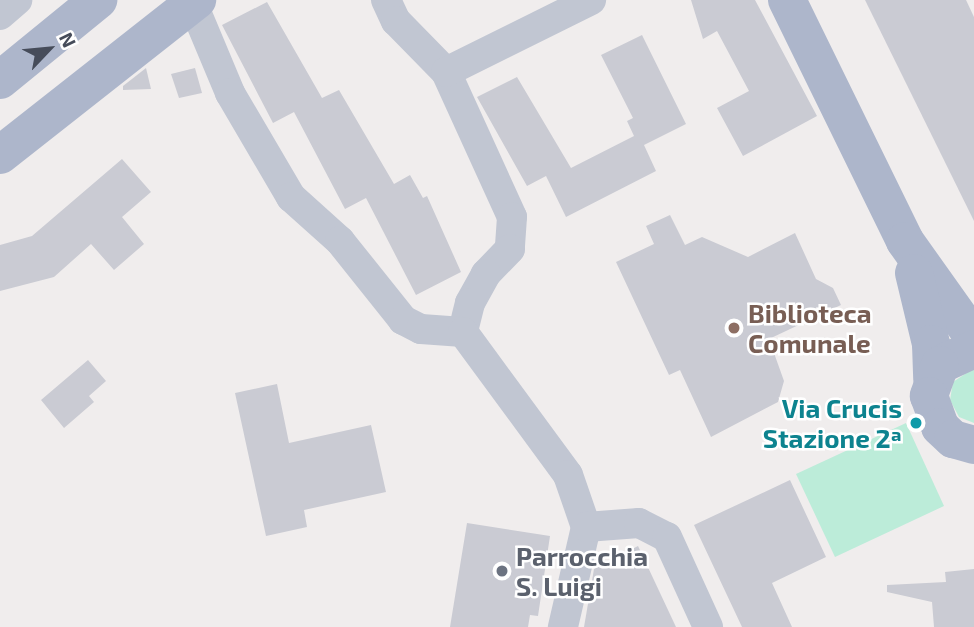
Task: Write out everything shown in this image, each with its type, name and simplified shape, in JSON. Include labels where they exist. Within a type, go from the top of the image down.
[{"type":"main road","points":[[0,80],[98,0]]},
{"type":"main road","points":[[787,0],[905,241],[974,338]]},
{"type":"main road","points":[[0,155],[195,1]]},
{"type":"main road","points":[[905,241],[932,344],[932,413],[946,433],[972,447]]},
{"type":"main road","points":[[932,379],[952,355],[974,349]]},
{"type":"street","points":[[0,15],[17,0]]},
{"type":"street","points":[[386,0],[396,21],[446,72],[512,217],[510,249],[475,293],[463,331]]},
{"type":"street","points":[[446,72],[592,0]]},
{"type":"street","points":[[195,1],[230,93],[291,197],[340,241],[403,320],[421,329],[463,331]]},
{"type":"street","points":[[463,331],[568,475],[586,527],[563,627]]},
{"type":"street","points":[[586,527],[639,523],[667,537],[708,627]]},
{"type":"green space","points":[[974,368],[974,423],[959,417],[950,400],[953,382]]},
{"type":"green space","points":[[906,423],[944,506],[835,557],[796,474]]},
{"type":"building","points":[[691,0],[755,0],[817,116],[743,156],[717,108],[749,91],[717,31],[703,39]]},
{"type":"building","points":[[865,0],[966,0],[974,17],[974,221]]},
{"type":"building","points":[[267,2],[322,98],[339,90],[394,184],[410,175],[423,198],[427,196],[461,272],[416,295],[366,198],[345,209],[294,112],[273,123],[222,25]]},
{"type":"building","points":[[642,35],[686,124],[644,145],[656,171],[566,217],[546,176],[527,186],[477,97],[517,77],[571,168],[634,136],[627,121],[633,118],[601,55]]},
{"type":"building","points":[[146,68],[151,89],[123,90],[123,86]]},
{"type":"building","points":[[195,68],[202,93],[179,98],[171,74]]},
{"type":"building","points":[[122,159],[151,192],[122,217],[144,244],[114,270],[91,244],[54,277],[0,291],[0,245],[32,236]]},
{"type":"building","points":[[670,215],[685,245],[702,237],[748,257],[795,233],[816,279],[833,288],[841,305],[769,339],[784,381],[778,402],[711,437],[680,370],[669,375],[616,262],[654,244],[646,226]]},
{"type":"building","points":[[88,360],[106,381],[89,396],[94,402],[64,428],[41,400]]},
{"type":"building","points":[[277,384],[289,443],[371,425],[386,492],[304,510],[307,527],[266,536],[235,393]]},
{"type":"building","points":[[790,480],[826,557],[772,583],[792,627],[742,627],[694,525]]},
{"type":"building","name":"Parrocchia S. Luigi","points":[[467,523],[550,536],[538,616],[530,615],[528,627],[450,627]]},
{"type":"building","points":[[638,546],[676,627],[584,627],[594,569]]},
{"type":"building","points":[[974,569],[974,627],[934,627],[932,602],[887,592],[887,585],[946,582],[945,572]]},
{"type":"place","name":"Biblioteca Comunale","points":[[734,328]]},
{"type":"place","name":"Via Crucis Stazione 2ª","points":[[916,423]]},
{"type":"place","name":"Parrocchia S. Luigi","points":[[502,571]]}]
